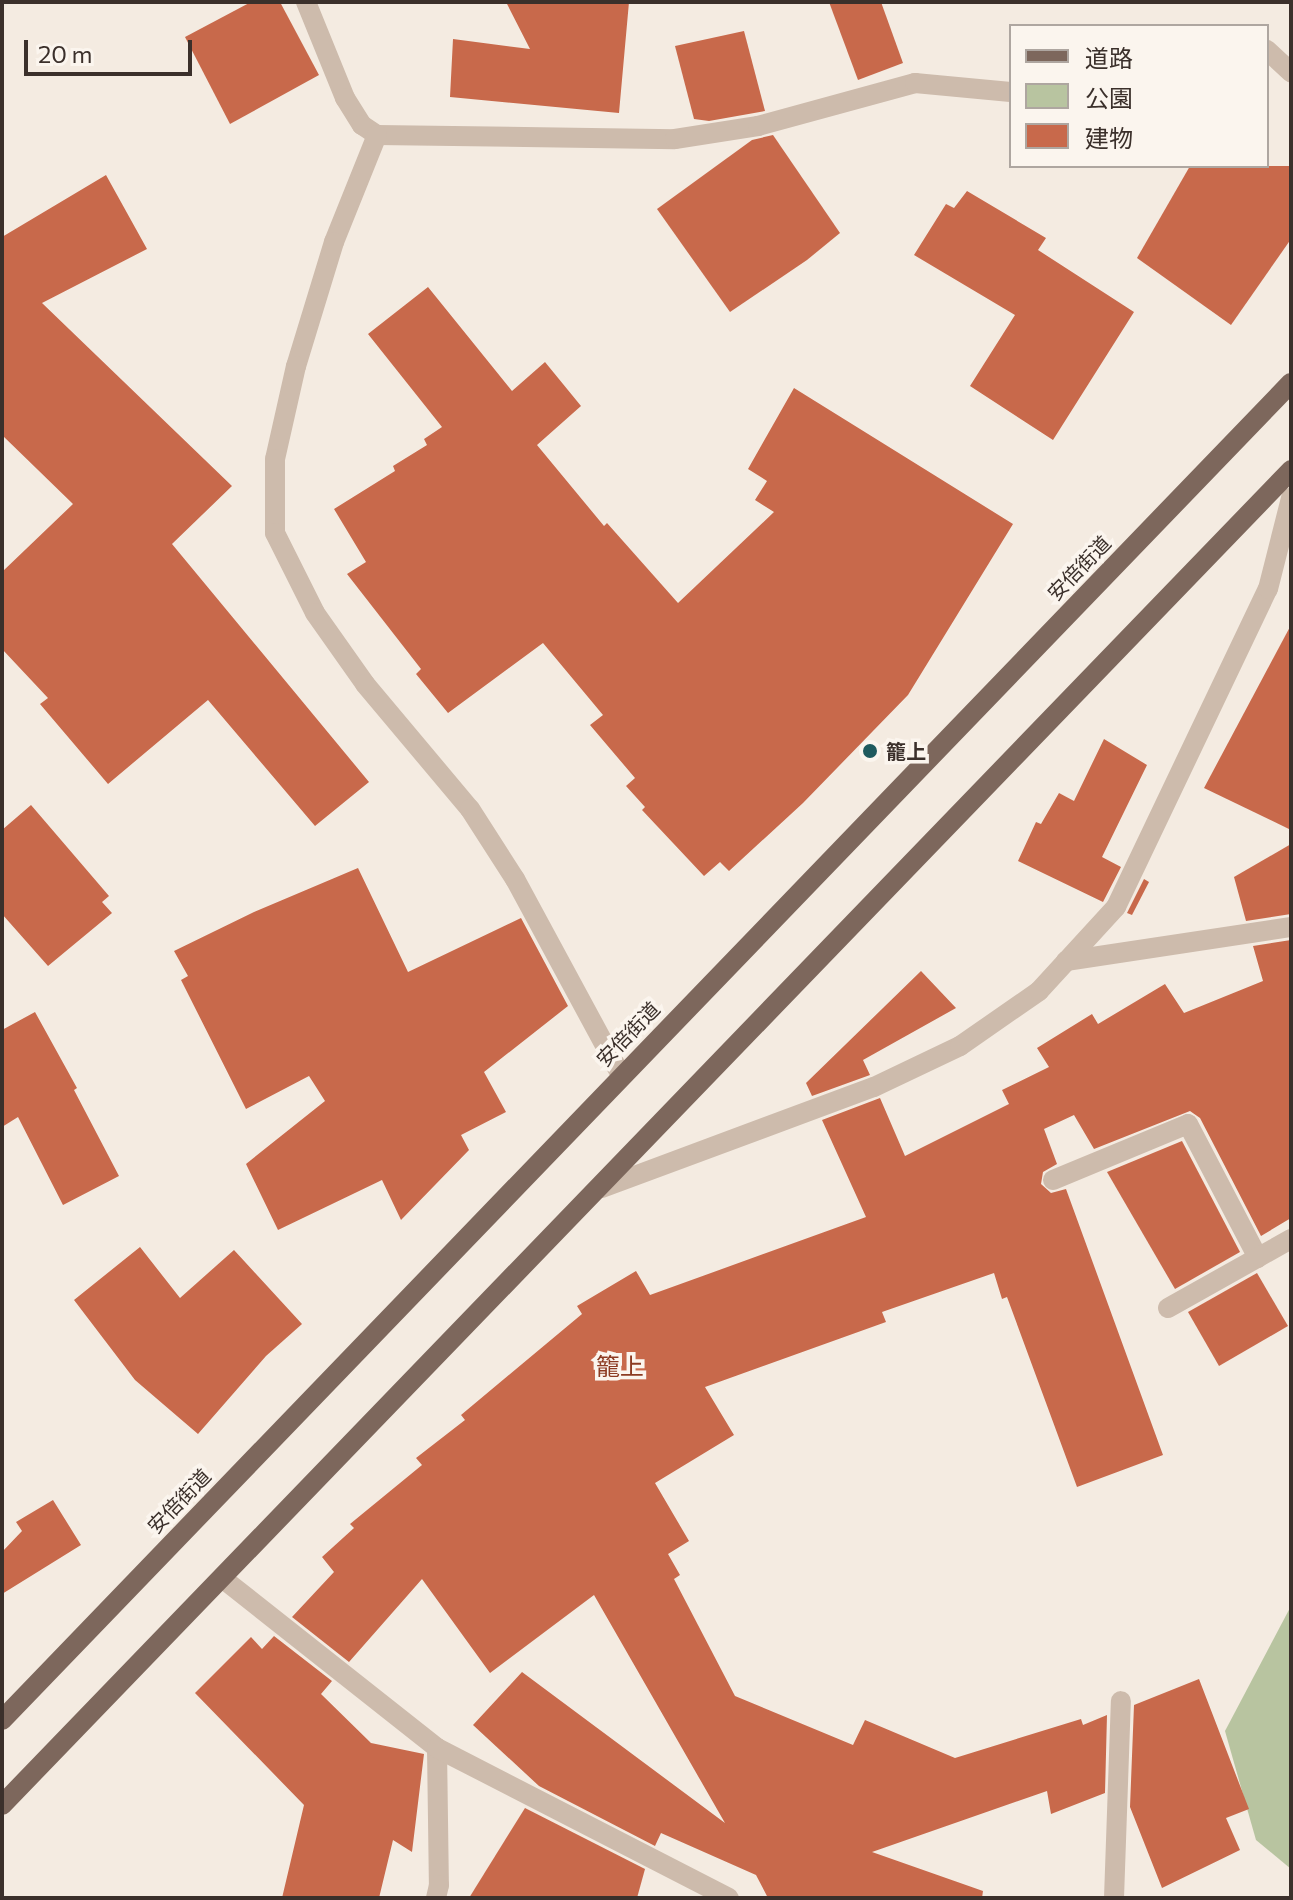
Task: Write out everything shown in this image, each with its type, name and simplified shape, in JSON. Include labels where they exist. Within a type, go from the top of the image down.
[{"type":"main road","name":"安倍街道","points":[[2,1720],[1291,383]]},
{"type":"main road","points":[[2,1805],[602,1188],[1291,470]]},
{"type":"street","points":[[306,2],[345,98],[362,125],[377,135],[675,139],[758,126],[915,83],[1009,92]]},
{"type":"street","points":[[1269,52],[1291,72]]},
{"type":"street","points":[[377,135],[334,242],[296,366],[275,459],[275,533],[323,624],[365,684],[470,809],[508,867],[621,1075]]},
{"type":"street","points":[[602,1188],[874,1087],[960,1046],[1039,991],[1116,907],[1268,589],[1291,498]]},
{"type":"street","points":[[1066,961],[1291,927]]},
{"type":"street","points":[[1053,1180],[1188,1124],[1258,1258]]},
{"type":"street","points":[[1168,1308],[1291,1239]]},
{"type":"street","points":[[222,1578],[437,1748],[729,1898]]},
{"type":"street","points":[[1114,1898],[1121,1701]]},
{"type":"street","points":[[436,1898],[439,1885],[437,1748]]},
{"type":"green space","points":[[1291,1606],[1291,1869],[1256,1840],[1225,1731]]},
{"type":"building","points":[[251,2],[280,2],[319,75],[230,124],[185,37]]},
{"type":"building","points":[[506,2],[629,2],[619,113],[450,97],[453,39],[530,49]]},
{"type":"building","points":[[829,2],[881,2],[903,63],[858,80]]},
{"type":"building","points":[[744,31],[765,111],[709,121],[694,119],[675,46]]},
{"type":"building","points":[[773,135],[840,233],[807,260],[730,312],[657,209],[752,140]]},
{"type":"building","points":[[1291,166],[1291,239],[1231,325],[1137,258],[1189,168]]},
{"type":"building","points":[[106,175],[147,249],[42,303],[232,486],[172,544],[369,782],[315,826],[208,700],[108,784],[40,704],[48,698],[2,649],[2,572],[73,504],[2,435],[2,237]]},
{"type":"building","points":[[967,191],[1046,238],[1038,250],[1134,312],[1053,440],[970,386],[1015,315],[914,255],[946,204],[954,208]]},
{"type":"building","points":[[428,287],[512,391],[545,362],[581,406],[537,445],[604,526],[607,523],[678,603],[774,512],[755,500],[767,481],[748,469],[794,388],[1013,524],[908,695],[803,803],[729,871],[720,862],[704,876],[642,810],[645,807],[626,786],[635,778],[590,725],[603,715],[543,643],[448,713],[416,674],[421,669],[347,574],[366,562],[334,509],[395,471],[393,466],[427,445],[424,439],[442,427],[368,334]]},
{"type":"building","points":[[1291,625],[1291,830],[1204,788]]},
{"type":"building","points":[[1104,739],[1147,765],[1102,857],[1121,867],[1103,902],[1018,861],[1036,822],[1041,824],[1059,793],[1074,801]]},
{"type":"building","points":[[31,805],[109,896],[102,902],[112,913],[48,966],[2,914],[2,830]]},
{"type":"building","points":[[1291,844],[1291,914],[1246,921],[1234,877]]},
{"type":"building","points":[[358,868],[408,972],[521,918],[568,1006],[484,1072],[506,1112],[461,1135],[469,1150],[401,1220],[382,1180],[278,1230],[246,1164],[325,1101],[309,1076],[246,1109],[181,980],[188,976],[174,951],[254,912]]},
{"type":"building","points":[[1144,879],[1149,882],[1132,915],[1127,913]]},
{"type":"building","points":[[1291,940],[1291,1218],[1261,1236],[1200,1118],[1190,1111],[1094,1149],[1074,1115],[1044,1129],[1057,1164],[1043,1172],[1041,1184],[1051,1193],[1066,1189],[1163,1455],[1077,1487],[1007,1297],[1002,1299],[994,1273],[882,1312],[886,1322],[705,1387],[734,1435],[655,1483],[689,1541],[668,1554],[680,1575],[674,1579],[735,1696],[853,1745],[865,1720],[955,1758],[1081,1719],[1083,1725],[1107,1715],[1105,1793],[1051,1814],[1047,1791],[872,1852],[983,1891],[982,1898],[768,1898],[756,1875],[661,1833],[655,1846],[539,1786],[473,1725],[522,1672],[725,1823],[594,1595],[490,1673],[422,1579],[349,1662],[292,1617],[334,1572],[322,1557],[354,1528],[350,1524],[422,1465],[416,1458],[465,1420],[461,1415],[582,1314],[577,1306],[636,1271],[650,1295],[866,1217],[822,1120],[880,1098],[905,1156],[1009,1104],[1002,1090],[1049,1067],[1037,1048],[1092,1014],[1098,1024],[1165,984],[1184,1013],[1263,981],[1253,946]]},
{"type":"building","points":[[921,971],[956,1008],[863,1060],[870,1075],[812,1096],[806,1083]]},
{"type":"building","points":[[35,1012],[77,1088],[74,1090],[119,1176],[63,1205],[18,1117],[2,1127],[2,1030]]},
{"type":"building","points":[[1182,1141],[1240,1252],[1175,1289],[1107,1172]]},
{"type":"building","points":[[140,1247],[180,1298],[234,1250],[302,1324],[266,1356],[198,1434],[135,1380],[74,1300]]},
{"type":"building","points":[[1257,1273],[1288,1326],[1219,1366],[1188,1312]]},
{"type":"building","points":[[53,1500],[81,1545],[2,1594],[2,1552],[22,1531],[16,1522]]},
{"type":"building","points":[[274,1636],[332,1681],[321,1694],[371,1743],[424,1754],[412,1852],[393,1840],[379,1898],[282,1898],[304,1805],[195,1693],[251,1637],[262,1649]]},
{"type":"building","points":[[1199,1679],[1249,1809],[1226,1818],[1240,1850],[1162,1888],[1130,1807],[1134,1705]]},
{"type":"building","points":[[525,1808],[645,1869],[637,1898],[469,1898]]},
{"type":"place","name":"籠上","points":[[870,751]]},
{"type":"district","name":"籠上","points":[[620,1366]]}]
